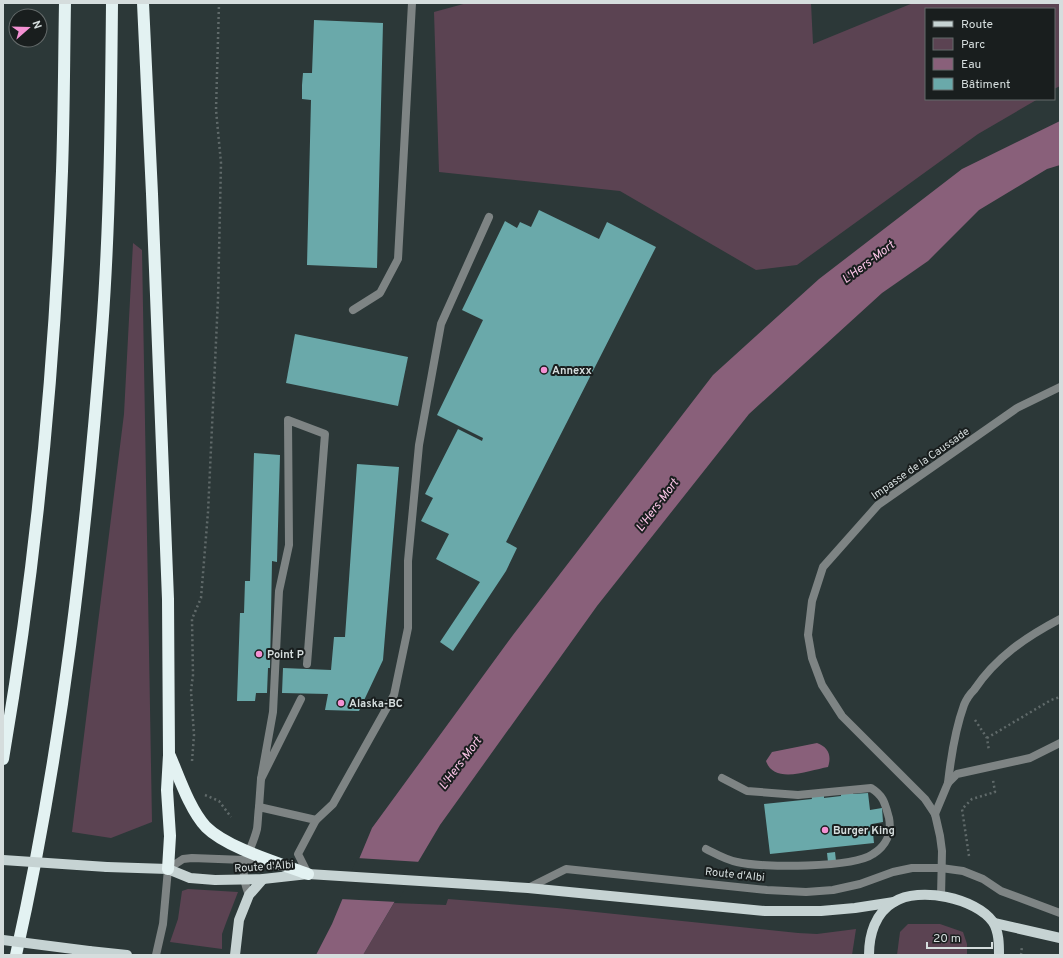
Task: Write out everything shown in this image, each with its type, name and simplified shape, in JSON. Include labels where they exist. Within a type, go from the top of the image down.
[{"type":"highway","points":[[16,955],[28,898],[65,683],[86,505],[102,329],[110,173],[112,3]]},
{"type":"highway","points":[[143,3],[168,599],[169,755],[167,790],[170,836],[168,869]]},
{"type":"highway","points":[[3,759],[11,713],[39,498],[55,312],[62,171],[65,4]]},
{"type":"highway","points":[[3,730],[11,713]]},
{"type":"highway","points":[[169,755],[191,804],[206,826],[246,856],[308,874]]},
{"type":"main road","name":"Route d'Albi","points":[[3,860],[107,867],[168,869],[190,878],[243,880],[308,874],[528,888],[764,911],[821,912],[894,902],[907,897],[941,897],[963,901],[976,907],[994,923]]},
{"type":"main road","points":[[235,955],[239,920],[249,895],[264,879]]},
{"type":"main road","points":[[869,955],[869,941],[873,927],[880,914],[894,902]]},
{"type":"main road","points":[[999,955],[998,937],[994,923],[1060,938]]},
{"type":"main road","points":[[3,940],[127,955]]},
{"type":"street","points":[[353,310],[380,294],[398,259],[412,3]]},
{"type":"street","points":[[308,874],[298,854],[316,820],[333,804],[394,695],[408,628],[408,561],[419,445],[442,324],[489,217]]},
{"type":"street","name":"Impasse de la Caussade","points":[[941,897],[941,844],[935,814],[925,799],[842,716],[822,685],[812,658],[808,635],[812,601],[823,567],[878,505],[1017,408],[1060,387]]},
{"type":"street","points":[[249,895],[243,880],[246,856],[257,829],[261,779],[273,712],[279,591],[288,545],[288,420],[325,434],[306,664]]},
{"type":"street","points":[[935,814],[948,783],[952,748],[964,704],[982,677],[1002,656],[1028,636],[1060,619]]},
{"type":"street","points":[[261,779],[301,699]]},
{"type":"street","points":[[948,783],[957,774],[1030,758],[1060,743]]},
{"type":"street","points":[[706,849],[722,857],[738,862],[792,867],[860,859],[872,855],[883,847],[889,835],[890,824],[885,802],[880,794],[871,788],[798,795],[747,791],[722,778]]},
{"type":"street","points":[[259,807],[316,820]]},
{"type":"street","points":[[156,955],[163,924],[168,869],[184,859],[246,856]]},
{"type":"street","name":"Route d'Albi","points":[[528,888],[566,869],[767,890],[806,892],[833,890],[853,886],[893,872],[912,868],[941,868],[963,871],[983,879],[1001,891],[1060,913]]},
{"type":"path","points":[[192,768],[192,748],[194,735],[191,691],[193,675],[192,619],[201,598],[208,512],[218,299],[221,163],[216,110],[219,3]]},
{"type":"path","points":[[987,738],[1051,700],[1060,697]]},
{"type":"path","points":[[202,794],[219,800],[231,816]]},
{"type":"green space","points":[[467,3],[811,3],[813,44],[913,3],[1060,3],[1060,86],[1055,88],[1055,8],[925,8],[925,100],[1036,100],[978,134],[797,265],[756,270],[620,191],[439,172],[434,12]]},
{"type":"green space","points":[[133,243],[142,250],[152,822],[111,838],[72,832],[124,414]]},
{"type":"green space","points":[[188,889],[238,892],[222,934],[222,949],[170,942],[178,919],[182,891]]},
{"type":"green space","points":[[448,899],[557,908],[798,933],[817,934],[856,929],[852,955],[363,955],[394,903],[446,905]]},
{"type":"green space","points":[[908,924],[940,924],[963,932],[967,944],[967,955],[897,955],[900,932]]},
{"type":"water","name":"L'Hers-Mort","points":[[1060,121],[1060,165],[1047,169],[979,210],[928,261],[882,293],[749,414],[597,606],[440,825],[363,955],[316,955],[332,924],[372,828],[513,635],[713,375],[819,279],[962,169]]},
{"type":"water","points":[[817,743],[824,747],[828,752],[830,759],[828,767],[803,773],[784,774],[770,768],[766,761],[772,752]]},
{"type":"pier","points":[[357,858],[421,862],[397,902],[340,899]]},
{"type":"building","points":[[314,20],[383,23],[377,268],[307,265],[311,100],[302,99],[302,85],[303,73],[312,73]]},
{"type":"building","points":[[539,210],[599,239],[607,222],[656,247],[506,542],[517,548],[506,571],[453,651],[440,642],[480,582],[436,559],[449,534],[421,521],[433,498],[425,494],[458,429],[482,441],[483,438],[437,415],[483,320],[462,310],[505,221],[517,228],[520,222],[531,227]]},
{"type":"building","points":[[295,334],[408,357],[398,406],[286,383]]},
{"type":"building","points":[[254,453],[280,455],[277,562],[272,561],[270,668],[268,668],[267,693],[256,693],[255,701],[237,701],[240,613],[244,613],[245,581],[250,581]]},
{"type":"building","points":[[357,464],[399,467],[383,660],[359,711],[325,710],[328,694],[282,693],[283,668],[331,670],[334,637],[345,637]]},
{"type":"building","name":"Burger King","points":[[853,791],[853,794],[868,793],[870,810],[882,808],[883,822],[872,824],[874,843],[770,854],[764,804],[812,799],[811,795],[824,794],[824,798],[841,796],[841,792]]},
{"type":"building","points":[[835,852],[836,861],[828,862],[827,853]]},
{"type":"place","name":"Annexx","points":[[544,370]]},
{"type":"place","name":"Point P","points":[[259,654]]},
{"type":"place","name":"Alaska-BC","points":[[341,703]]},
{"type":"place","name":"Burger King","points":[[825,830]]}]
